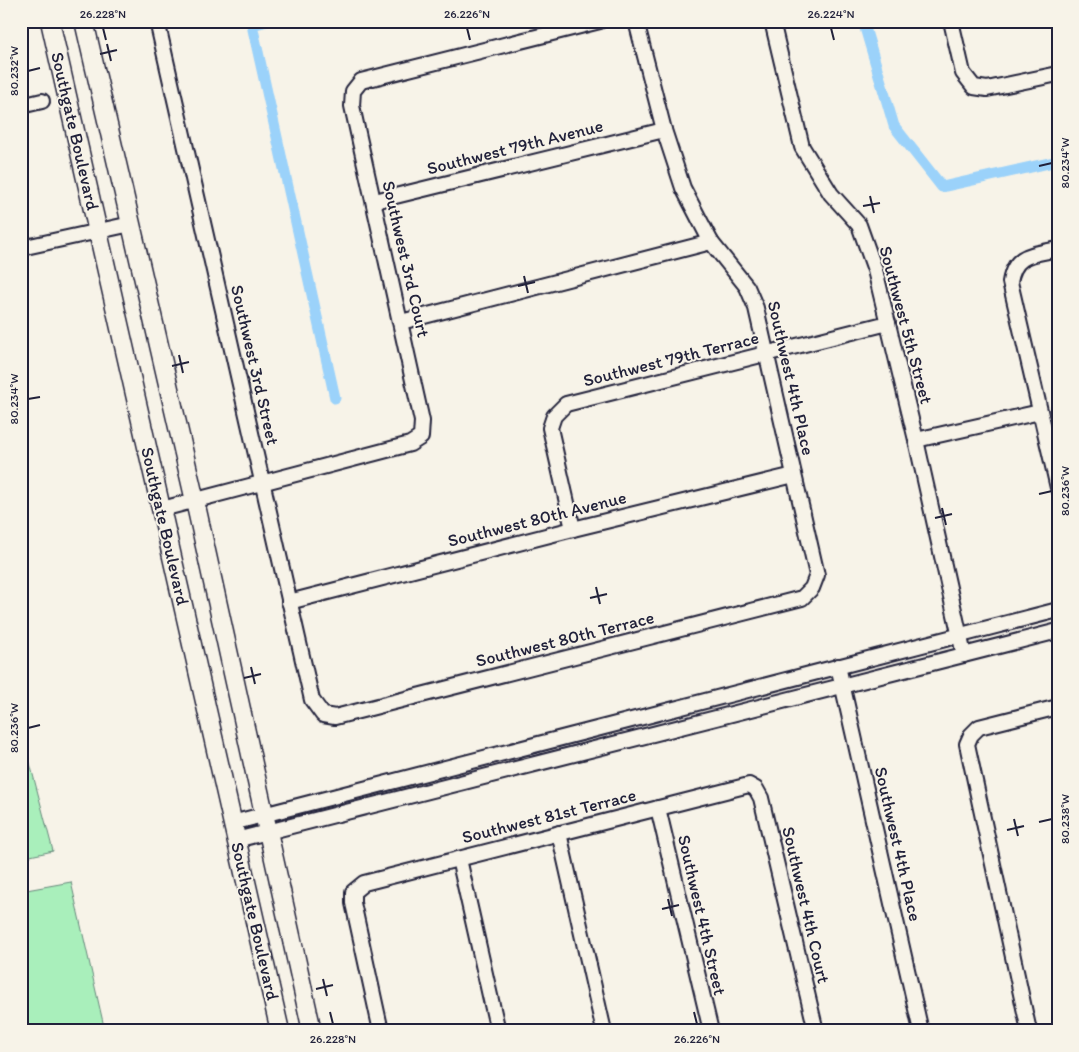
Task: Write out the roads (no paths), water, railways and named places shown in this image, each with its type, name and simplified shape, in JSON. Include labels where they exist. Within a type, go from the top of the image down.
[{"type":"main road","name":"Southgate Boulevard","points":[[50,21],[280,1031]]},
{"type":"main road","name":"Southgate Boulevard","points":[[84,21],[195,501],[312,1031]]},
{"type":"street","name":"Southwest 3rd Street","points":[[157,21],[312,700],[323,715]]},
{"type":"street","name":"Southwest 3rd Court","points":[[262,482],[410,444],[421,437],[422,420],[352,106],[353,91],[361,81],[600,21]]},
{"type":"street","name":"Southwest 4th Place","points":[[636,21],[664,130],[683,188],[711,242],[747,287],[756,308],[817,574],[812,588]]},
{"type":"street","name":"Southwest 5th Street","points":[[772,21],[802,147],[832,194],[859,225],[875,270],[916,440],[964,655]]},
{"type":"street","points":[[952,21],[963,73],[974,87],[987,89],[1058,74]]},
{"type":"street","points":[[21,106],[42,101]]},
{"type":"street","name":"Southwest 79th Avenue","points":[[374,201],[664,130]]},
{"type":"street","points":[[21,248],[131,224]]},
{"type":"street","points":[[401,322],[711,242]]},
{"type":"street","points":[[1058,249],[1023,257],[1012,268],[1010,282],[1058,488]]},
{"type":"street","name":"Southwest 79th Terrace","points":[[573,529],[550,428],[554,416],[566,404],[888,323]]},
{"type":"street","points":[[916,440],[1040,412]]},
{"type":"street","name":"Southwest 80th Avenue","points":[[289,602],[573,529],[794,475]]},
{"type":"street","points":[[162,509],[262,482]]},
{"type":"street","name":"Southwest 80th Terrace","points":[[323,715],[335,716],[802,598],[812,588]]},
{"type":"street","points":[[232,823],[1058,610]]},
{"type":"street","points":[[236,840],[1058,631]]},
{"type":"street","name":"Southwest 4th Place","points":[[838,666],[921,1031]]},
{"type":"street","points":[[1029,1031],[968,744],[971,735],[979,727],[1058,707]]},
{"type":"street","name":"Southwest 81st Terrace","points":[[381,1031],[353,903],[353,892],[364,883],[749,785],[756,789]]},
{"type":"street","name":"Southwest 4th Court","points":[[756,789],[761,798],[816,1031]]},
{"type":"street","name":"Southwest 4th Street","points":[[658,808],[710,1031]]},
{"type":"street","points":[[559,833],[604,1031]]},
{"type":"street","points":[[458,859],[498,1031]]},
{"type":"waterway","points":[[267,21],[252,25],[335,398]]},
{"type":"waterway","points":[[863,21],[894,126],[942,187],[1058,161]]}]
